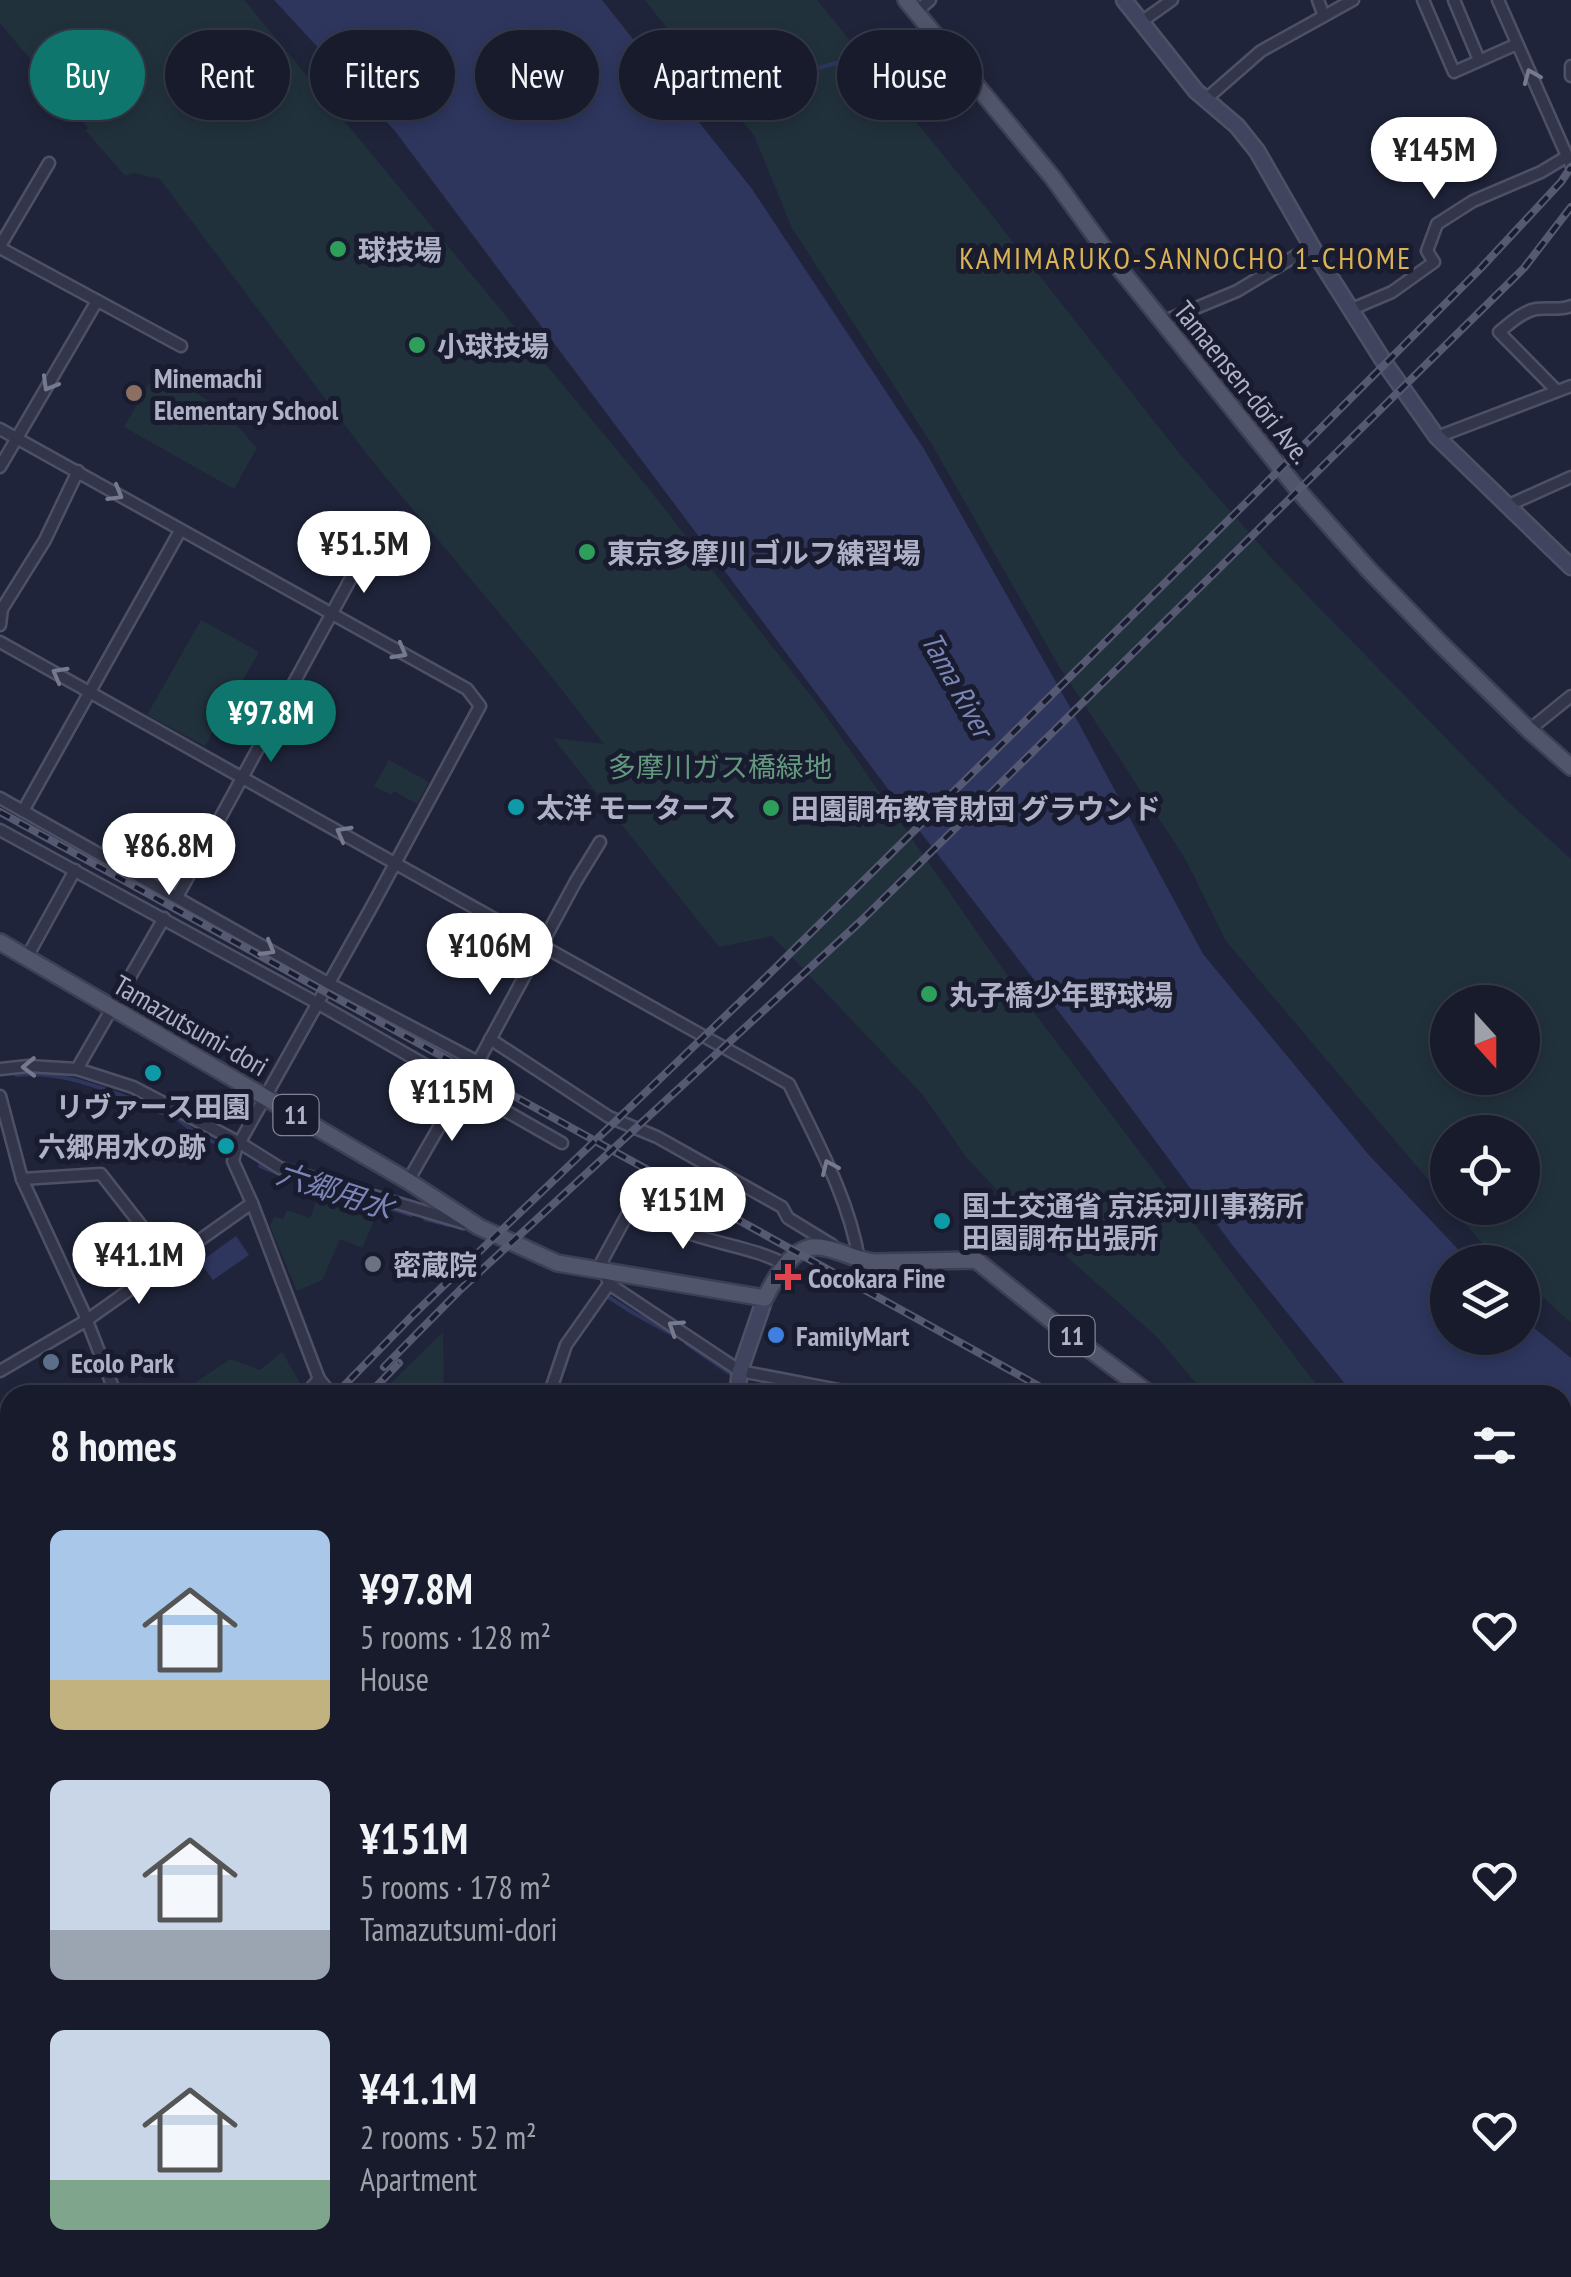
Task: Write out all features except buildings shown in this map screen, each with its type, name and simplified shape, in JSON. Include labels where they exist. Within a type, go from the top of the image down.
[{"type":"main road","name":"Tamaensen-dōri Ave.","points":[[911,6],[1053,178],[1108,254],[1268,454],[1439,642],[1571,767]]},
{"type":"main road","name":"Tamazutsumi-dori","points":[[0,942],[408,1181],[479,1228],[557,1262],[606,1277],[765,1298]]},
{"type":"main road","points":[[765,1298],[785,1264],[818,1246],[833,1251]]},
{"type":"main road","name":"11","points":[[833,1251],[858,1260],[976,1260],[1138,1385]]},
{"type":"street","points":[[911,6],[930,0]]},
{"type":"street","points":[[1124,0],[1196,91],[1237,126],[1257,151],[1386,365],[1437,436],[1571,567]]},
{"type":"street","points":[[1141,22],[1172,0]]},
{"type":"street","points":[[1318,0],[1324,16]]},
{"type":"street","points":[[1206,98],[1261,50],[1353,0]]},
{"type":"street","points":[[1422,0],[1454,72],[1517,44]]},
{"type":"street","points":[[1454,0],[1479,60]]},
{"type":"street","points":[[1498,0],[1567,158]]},
{"type":"street","points":[[1571,66],[1571,76]]},
{"type":"street","points":[[1352,310],[1392,292],[1434,262],[1427,251],[1437,224],[1474,201],[1567,158],[1571,140]]},
{"type":"street","points":[[50,164],[0,247],[181,346]]},
{"type":"street","points":[[1162,322],[1237,290],[1312,246]]},
{"type":"street","points":[[0,467],[97,301]]},
{"type":"street","points":[[1557,391],[1498,332],[1535,309],[1562,310],[1571,306]]},
{"type":"street","points":[[1437,436],[1571,386]]},
{"type":"street","points":[[0,429],[464,687],[478,703],[479,710],[233,1161],[324,1385]]},
{"type":"street","points":[[0,625],[2,609],[45,540],[78,471]]},
{"type":"street","points":[[1508,505],[1571,477]]},
{"type":"street","points":[[23,811],[180,531]]},
{"type":"street","points":[[176,896],[362,558]]},
{"type":"street","points":[[0,642],[790,1084],[832,1172],[856,1240],[858,1260]]},
{"type":"street","points":[[1528,730],[1571,696]]},
{"type":"street","points":[[0,798],[328,983],[478,1062],[600,842]]},
{"type":"street","points":[[0,830],[562,1143]]},
{"type":"street","points":[[27,957],[75,870]]},
{"type":"street","points":[[77,1070],[164,918]]},
{"type":"street","points":[[490,1038],[609,1117],[782,1206],[788,1218],[832,1245],[833,1251]]},
{"type":"street","points":[[0,1069],[28,1066],[77,1070],[133,1087],[280,1168],[479,1228]]},
{"type":"street","points":[[408,1181],[462,1087]]},
{"type":"street","points":[[0,1096],[22,1179],[112,1385]]},
{"type":"street","points":[[22,1179],[102,1174],[169,1261]]},
{"type":"street","points":[[0,1372],[86,1320],[252,1203]]},
{"type":"street","points":[[785,1264],[690,1234],[633,1204],[602,1261],[606,1277],[740,1371],[814,1385]]},
{"type":"street","points":[[552,1385],[566,1345],[606,1277]]},
{"type":"street","points":[[738,1385],[765,1298]]},
{"type":"green space","name":"多摩川ガス橋緑地","points":[[0,0],[244,0],[269,30],[165,30],[165,120],[290,120],[290,56],[310,80],[310,120],[343,120],[645,484],[822,710],[1023,998],[1317,1385],[1198,1385],[1157,1337],[1057,1248],[1054,1250],[966,1157],[923,1095],[772,936],[719,947],[553,738],[604,744],[369,457],[160,179],[133,173],[125,176],[86,131],[88,128],[81,120],[145,120],[145,30],[30,30],[30,59],[0,23]]},
{"type":"green space","points":[[645,0],[817,0],[841,30],[837,30],[837,120],[915,120],[1179,453],[1274,561],[1508,802],[1571,859],[1571,1323],[1540,1295],[1540,1245],[1485,1245],[1466,1225],[1540,1225],[1540,1115],[1430,1115],[1430,1182],[1226,941],[1186,860],[1059,666],[931,443],[792,228],[754,135],[741,120],[817,120],[817,30],[668,30]]},
{"type":"green space","points":[[167,375],[223,410],[257,448],[234,489],[124,427],[152,378]]},
{"type":"green space","points":[[201,620],[259,652],[205,746],[147,715]]},
{"type":"green space","points":[[389,760],[429,782],[417,804],[394,791],[391,795],[374,786]]},
{"type":"green space","points":[[321,1190],[379,1209],[362,1248],[340,1239],[322,1280],[297,1291],[270,1226],[274,1217],[283,1219],[287,1210],[310,1218]]},
{"type":"green space","points":[[443,1332],[444,1385],[389,1385]]},
{"type":"green space","points":[[282,1352],[301,1385],[192,1385],[230,1359],[260,1370]]},
{"type":"water","name":"Tama River","points":[[274,0],[602,0],[626,30],[619,30],[619,120],[697,120],[752,189],[924,449],[1070,707],[1203,954],[1368,1154],[1430,1220],[1430,1225],[1435,1225],[1454,1245],[1430,1245],[1430,1355],[1540,1355],[1540,1333],[1571,1358],[1571,1385],[1346,1385],[1233,1246],[385,120],[455,120],[455,30],[310,30],[310,39]]},
{"type":"water","points":[[236,1236],[249,1255],[213,1280],[200,1262]]},
{"type":"waterway","points":[[817,69],[837,63]]},
{"type":"waterway","points":[[16,1075],[63,1077],[109,1091],[179,1120],[221,1146]]},
{"type":"waterway","name":"六郷用水","points":[[260,1166],[316,1184]]},
{"type":"waterway","name":"六郷用水","points":[[339,1191],[411,1215]]},
{"type":"waterway","points":[[425,1219],[449,1225]]},
{"type":"waterway","name":"六郷用水","points":[[610,1298],[672,1334]]},
{"type":"waterway","name":"六郷用水","points":[[686,1343],[731,1374]]},
{"type":"railway","points":[[345,1385],[760,983],[1261,488],[1481,268],[1571,167]]},
{"type":"railway","points":[[384,1367],[461,1289],[862,920],[1524,268],[1571,207]]},
{"type":"railway","points":[[0,812],[1037,1385]]},
{"type":"railway","points":[[378,1385],[399,1363]]},
{"type":"place","name":"球技場","points":[[338,249]]},
{"type":"place","name":"小球技場","points":[[417,345]]},
{"type":"place","name":"Minemachi Elementary School","points":[[134,393]]},
{"type":"place","name":"東京多摩川 ゴルフ練習場","points":[[587,552]]},
{"type":"place","name":"太洋 モータース","points":[[516,807]]},
{"type":"place","name":"田園調布教育財団 グラウンド","points":[[771,808]]},
{"type":"place","name":"丸子橋少年野球場","points":[[929,994]]},
{"type":"place","name":"リヴァース田園","points":[[153,1073]]},
{"type":"place","name":"六郷用水の跡","points":[[226,1146]]},
{"type":"place","name":"国土交通省 京浜河川事務所 田園調布出張所","points":[[942,1221]]},
{"type":"place","name":"密蔵院","points":[[373,1264]]},
{"type":"place","name":"Cocokara Fine","points":[[788,1277]]},
{"type":"place","name":"FamilyMart","points":[[776,1335]]},
{"type":"place","name":"Ecolo Park","points":[[51,1362]]},
{"type":"district","name":"KAMIMARUKO-SANNOCHO 1-CHOME","points":[[1186,257]]}]
